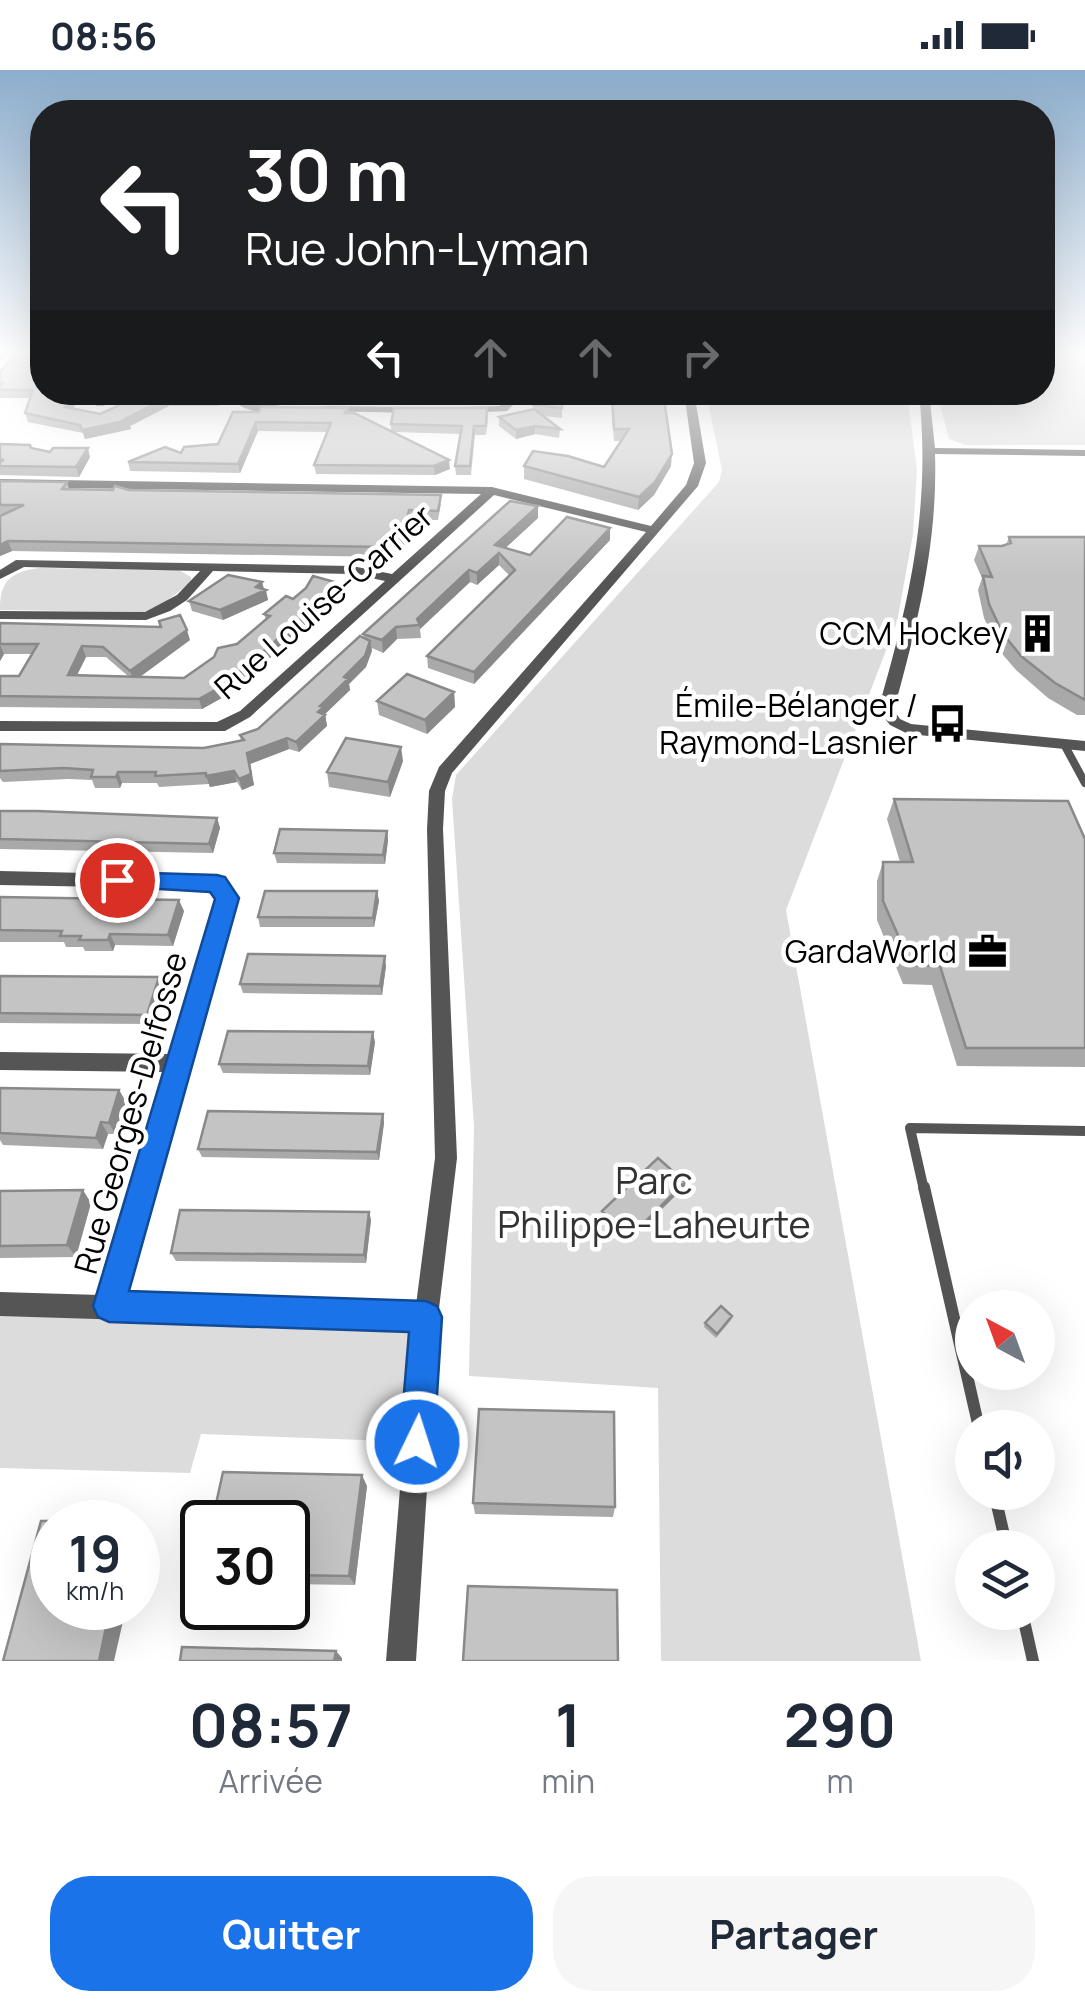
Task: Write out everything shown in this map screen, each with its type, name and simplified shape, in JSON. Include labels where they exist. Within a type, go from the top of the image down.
[{"type":"street","points":[[401,1661],[426,1317],[446,1158],[435,828],[438,791],[445,772],[698,474],[694,427]]},
{"type":"street","points":[[928,427],[929,532],[919,594],[886,710],[895,722],[908,729],[1085,746]]},
{"type":"street","points":[[930,451],[1085,453]]},
{"type":"street","points":[[0,483],[492,490],[654,530]]},
{"type":"street","name":"Rue Louise-Carrier","points":[[0,726],[220,727],[245,714],[492,490]]},
{"type":"street","points":[[0,575],[21,563],[352,570],[396,579]]},
{"type":"street","points":[[0,614],[146,616],[162,611],[196,587],[209,567]]},
{"type":"street","name":"Rue Georges-Delfosse","points":[[0,878],[217,884],[227,898],[109,1306]]},
{"type":"street","points":[[0,1061],[179,1064]]},
{"type":"street","points":[[0,1304],[426,1317]]},
{"type":"lane","points":[[1065,746],[1085,784]]},
{"type":"lane","points":[[975,1410],[910,1128],[1085,1130]]},
{"type":"lane","points":[[1026,1630],[1033,1661]]},
{"type":"green space","name":"Parc Philippe-Laheurte","points":[[713,427],[911,427],[917,470],[913,534],[897,622],[786,910],[921,1661],[661,1661],[658,1388],[469,1376],[474,1126],[452,799],[456,775],[719,482],[722,470]]},
{"type":"green space","points":[[946,427],[1085,427],[1085,445],[965,445],[949,439]]},
{"type":"green space","points":[[39,568],[179,570],[191,577],[191,582],[159,607],[144,612],[0,610],[2,592],[9,580]]},
{"type":"green space","points":[[0,1306],[426,1317],[417,1442],[201,1434],[190,1473],[0,1468]]},
{"type":"building","points":[[226,427],[254,427],[238,464],[128,462],[165,447],[181,453],[184,447],[218,444]]},
{"type":"building","points":[[329,427],[383,427],[449,460],[434,466],[314,465]]},
{"type":"building","points":[[462,427],[474,427],[470,466],[455,466]]},
{"type":"building","points":[[668,427],[672,454],[655,482],[639,497],[524,466],[533,451],[604,467],[629,429],[614,429]]},
{"type":"building","points":[[0,444],[30,445],[50,452],[53,448],[88,448],[76,467],[0,466],[4,460],[0,460]]},
{"type":"building","points":[[0,481],[67,482],[62,489],[113,490],[115,486],[129,490],[441,495],[438,511],[409,510],[403,536],[387,547],[8,541],[0,545],[0,516],[24,505],[0,505]]},
{"type":"building","points":[[510,501],[538,506],[495,545],[530,555],[567,517],[610,528],[474,672],[427,656],[515,570],[499,553],[477,573],[469,570],[417,619],[420,625],[396,627],[382,640],[363,634]]},
{"type":"building","name":"CCM Hockey","points":[[1009,537],[1085,537],[1085,700],[1021,656],[1003,634],[989,604],[983,576],[992,577],[979,546],[1002,546],[1011,543]]},
{"type":"building","points":[[228,575],[262,582],[256,587],[266,590],[220,610],[189,601]]},
{"type":"building","points":[[313,576],[342,584],[224,685],[199,699],[0,696],[0,676],[19,676],[38,644],[0,644],[0,623],[161,627],[159,621],[180,615],[187,630],[130,671],[103,647],[82,646],[68,675],[184,678],[214,657],[218,648],[237,644],[270,616],[264,614],[286,596],[293,599]]},
{"type":"building","points":[[360,636],[370,641],[365,656],[320,706],[324,707],[318,712],[325,715],[296,742],[287,738],[247,753],[251,774],[239,779],[234,771],[206,776],[118,772],[116,777],[91,777],[93,770],[0,771],[0,744],[204,748],[244,740],[240,735],[258,729]]},
{"type":"building","points":[[407,674],[454,692],[425,720],[377,701]]},
{"type":"building","points":[[346,738],[401,747],[388,782],[327,772]]},
{"type":"building","name":"GardaWorld","points":[[894,799],[1068,801],[1085,839],[1085,1048],[966,1048],[940,966],[911,965],[883,901],[883,862],[913,862]]},
{"type":"building","points":[[0,811],[217,818],[209,844],[0,839]]},
{"type":"building","points":[[280,829],[387,831],[383,855],[274,853]]},
{"type":"building","points":[[265,891],[377,891],[373,918],[258,917]]},
{"type":"building","points":[[0,897],[179,900],[168,935],[110,934],[108,940],[79,940],[81,936],[60,936],[62,931],[0,930]]},
{"type":"building","points":[[248,954],[385,956],[380,986],[240,984]]},
{"type":"building","points":[[0,976],[159,977],[147,1015],[0,1013]]},
{"type":"building","points":[[228,1031],[373,1032],[368,1066],[219,1064]]},
{"type":"building","points":[[0,1088],[119,1090],[109,1123],[101,1122],[96,1138],[0,1133]]},
{"type":"building","points":[[208,1111],[383,1114],[377,1152],[198,1149]]},
{"type":"building","points":[[658,1158],[685,1182],[629,1238],[602,1211]]},
{"type":"building","points":[[83,1190],[67,1245],[0,1246],[0,1191]]},
{"type":"building","points":[[180,1210],[369,1212],[364,1255],[171,1253]]},
{"type":"building","points":[[721,1306],[732,1316],[717,1334],[705,1323]]},
{"type":"building","points":[[479,1409],[614,1412],[615,1507],[473,1503]]},
{"type":"building","points":[[223,1472],[362,1475],[349,1576],[310,1575],[310,1500],[217,1500]]},
{"type":"building","points":[[30,1562],[30,1630],[105,1630],[99,1661],[3,1661]]},
{"type":"building","points":[[468,1586],[617,1590],[618,1661],[463,1661]]},
{"type":"building","points":[[182,1647],[336,1651],[334,1661],[180,1661]]},
{"type":"place","name":"CCM Hockey","points":[[1038,634]]},
{"type":"place","name":"Émile-Bélanger / Raymond-Lasnier","points":[[948,724]]},
{"type":"place","name":"GardaWorld","points":[[987,952]]},
{"type":"route","points":[[117,880],[217,884],[227,898],[109,1306],[426,1317],[417,1442]]}]
